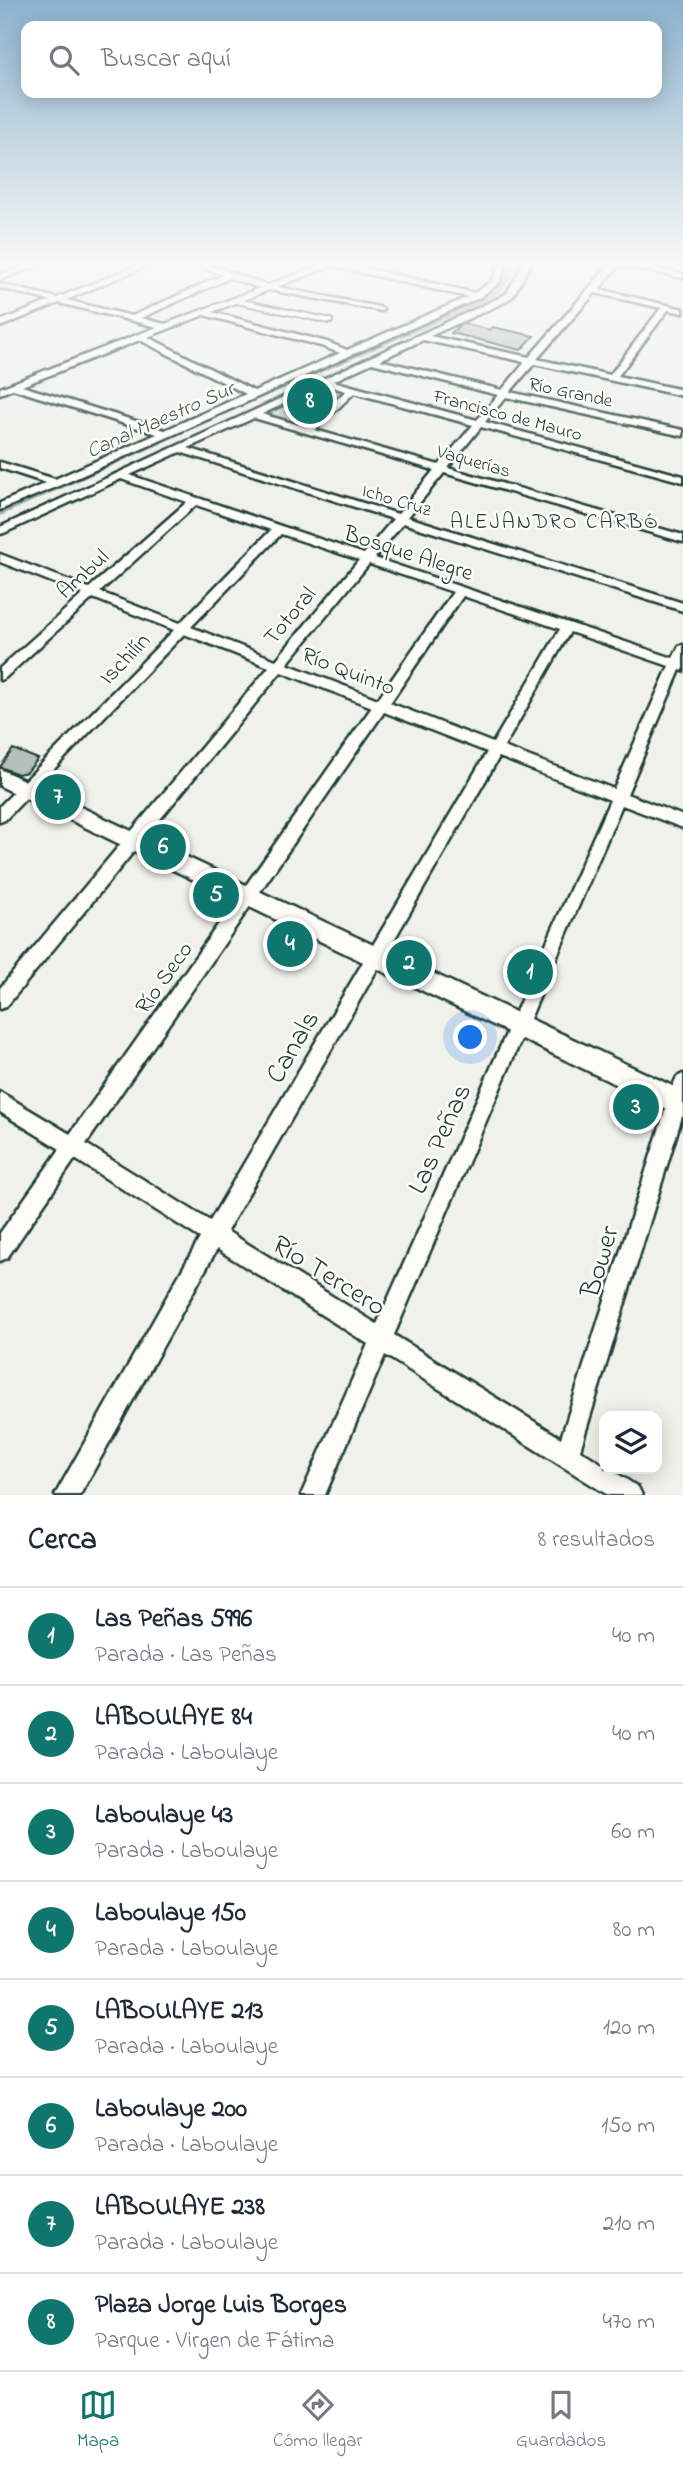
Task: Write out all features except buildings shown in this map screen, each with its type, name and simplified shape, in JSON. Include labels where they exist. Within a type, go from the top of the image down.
[{"type":"main road","points":[[0,777],[518,1026],[681,1096]]},
{"type":"street","points":[[0,391],[154,332]]},
{"type":"street","points":[[279,332],[347,353]]},
{"type":"street","points":[[0,507],[395,332]]},
{"type":"street","points":[[0,531],[433,332]]},
{"type":"street","name":"Totoral","points":[[0,1001],[557,332]]},
{"type":"street","points":[[612,378],[647,332]]},
{"type":"street","points":[[141,337],[194,366],[255,394]]},
{"type":"street","points":[[422,337],[683,393]]},
{"type":"street","name":"Río Grande","points":[[371,360],[505,394],[683,433]]},
{"type":"street","name":"Francisco de Mauro","points":[[325,382],[683,479]]},
{"type":"street","points":[[13,386],[167,434]]},
{"type":"street","points":[[309,430],[352,390]]},
{"type":"street","name":"Vaquerías","points":[[254,415],[683,539]]},
{"type":"street","name":"Icho Cruz","points":[[181,449],[683,607]]},
{"type":"street","points":[[0,465],[57,483]]},
{"type":"street","name":"Bosque Alegre","points":[[122,476],[680,665]]},
{"type":"street","name":"Ambul","points":[[0,675],[193,502]]},
{"type":"street","name":"Ischilín","points":[[0,816],[278,530]]},
{"type":"street","name":"Río Quinto","points":[[3,563],[90,593],[683,822]]},
{"type":"street","name":"Río Seco","points":[[0,1251],[460,592]]},
{"type":"street","name":"Canals","points":[[67,1495],[214,1234],[567,627]]},
{"type":"street","name":"Las Peñas","points":[[313,1495],[618,797],[680,665],[683,649]]},
{"type":"street","name":"Bower","points":[[567,1455],[681,1096]]},
{"type":"street","name":"Río Tercero","points":[[0,1101],[630,1495]]},
{"type":"shaded area","points":[[325,385],[343,390],[310,424],[302,425],[265,415]]},
{"type":"waterway","name":"Canal Maestro Sur","points":[[271,391],[408,332]]},
{"type":"waterway","name":"Canal Maestro Sur","points":[[0,513],[157,442]]},
{"type":"place","name":"Plaza Jorge Luis Borges","points":[[310,401]]},
{"type":"place","name":"LABOULAYE 238","points":[[58,797]]},
{"type":"place","name":"Laboulaye 200","points":[[163,847]]},
{"type":"place","name":"LABOULAYE 213","points":[[216,895]]},
{"type":"place","name":"Laboulaye 150","points":[[290,944]]},
{"type":"place","name":"LABOULAYE 84","points":[[409,963]]},
{"type":"place","name":"Las Peñas 5996","points":[[530,972]]},
{"type":"place","name":"Laboulaye 43","points":[[636,1107]]},
{"type":"district","name":"ALEJANDRO CARBÓ","points":[[555,521]]}]
